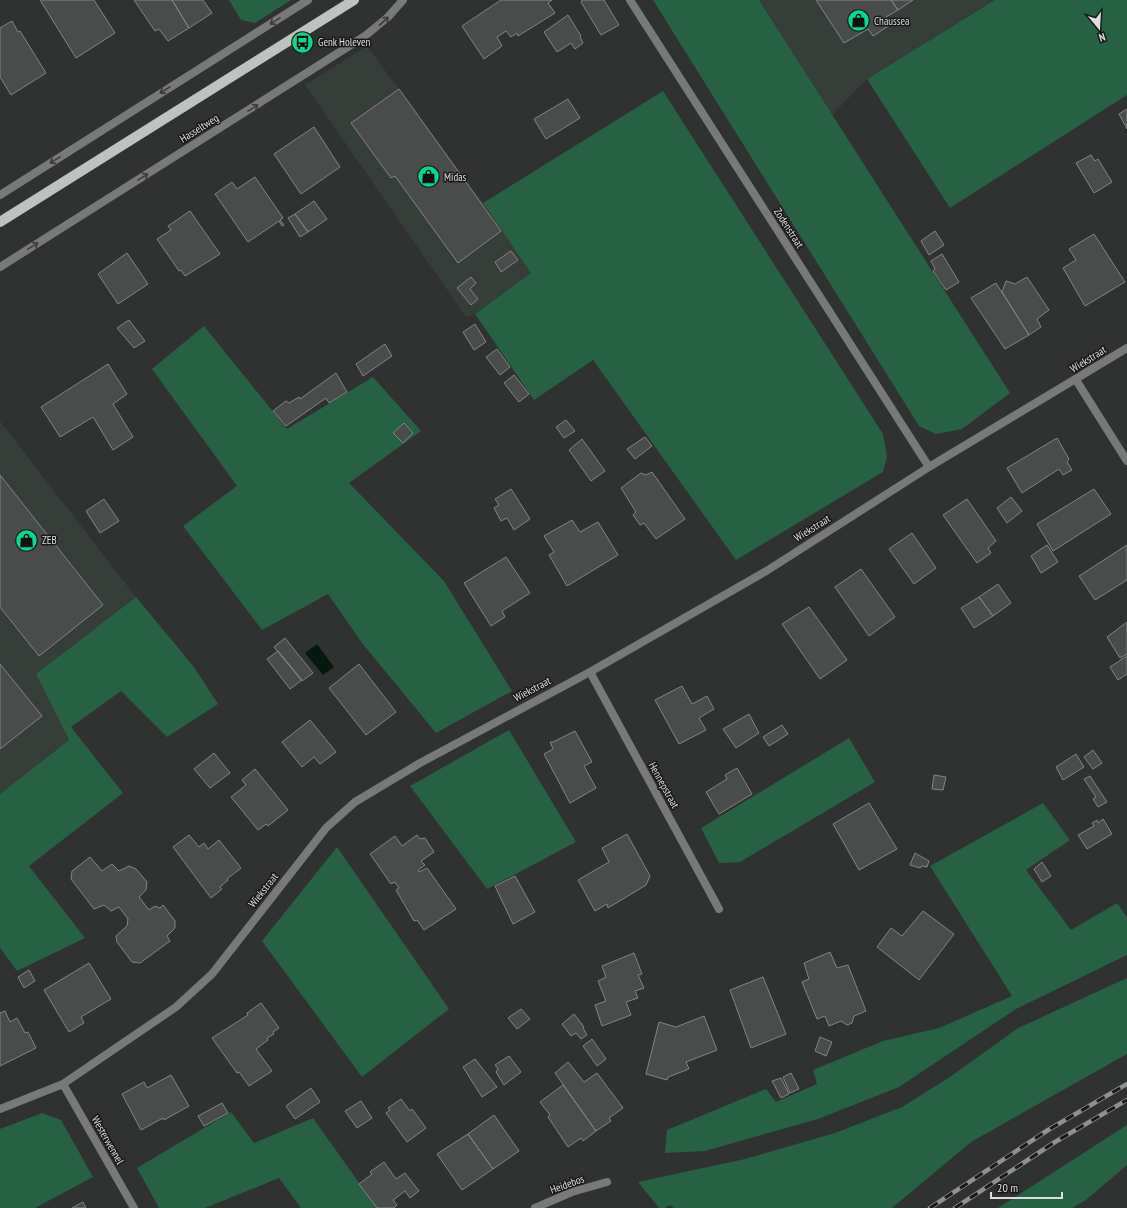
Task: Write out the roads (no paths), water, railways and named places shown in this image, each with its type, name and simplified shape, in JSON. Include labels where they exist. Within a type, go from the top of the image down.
[{"type":"main road","points":[[0,222],[354,0]]},
{"type":"street","points":[[0,195],[308,0]]},
{"type":"street","name":"Hasseltweg","points":[[0,267],[365,36],[388,17],[403,0]]},
{"type":"street","name":"Zodenstraat","points":[[630,0],[929,467]]},
{"type":"street","name":"Wiekstraat","points":[[0,1109],[62,1084],[176,1007],[212,974],[326,828],[355,802],[420,763],[590,672],[768,570],[929,467],[1127,348]]},
{"type":"street","points":[[1076,380],[1127,461]]},
{"type":"street","name":"Hennepstraat","points":[[590,672],[720,909]]},
{"type":"street","name":"Westerwennel","points":[[62,1084],[134,1208]]},
{"type":"street","name":"Heidebos","points":[[535,1208],[572,1192],[607,1182]]},
{"type":"railway","points":[[930,1208],[1048,1130],[1127,1084]]},
{"type":"railway","points":[[955,1208],[1055,1142],[1127,1100]]},
{"type":"place","name":"Chaussea","points":[[859,21]]},
{"type":"place","name":"Genk Holeven","points":[[302,42]]},
{"type":"place","name":"Midas","points":[[429,177]]},
{"type":"place","name":"ZEB","points":[[26,540]]}]
